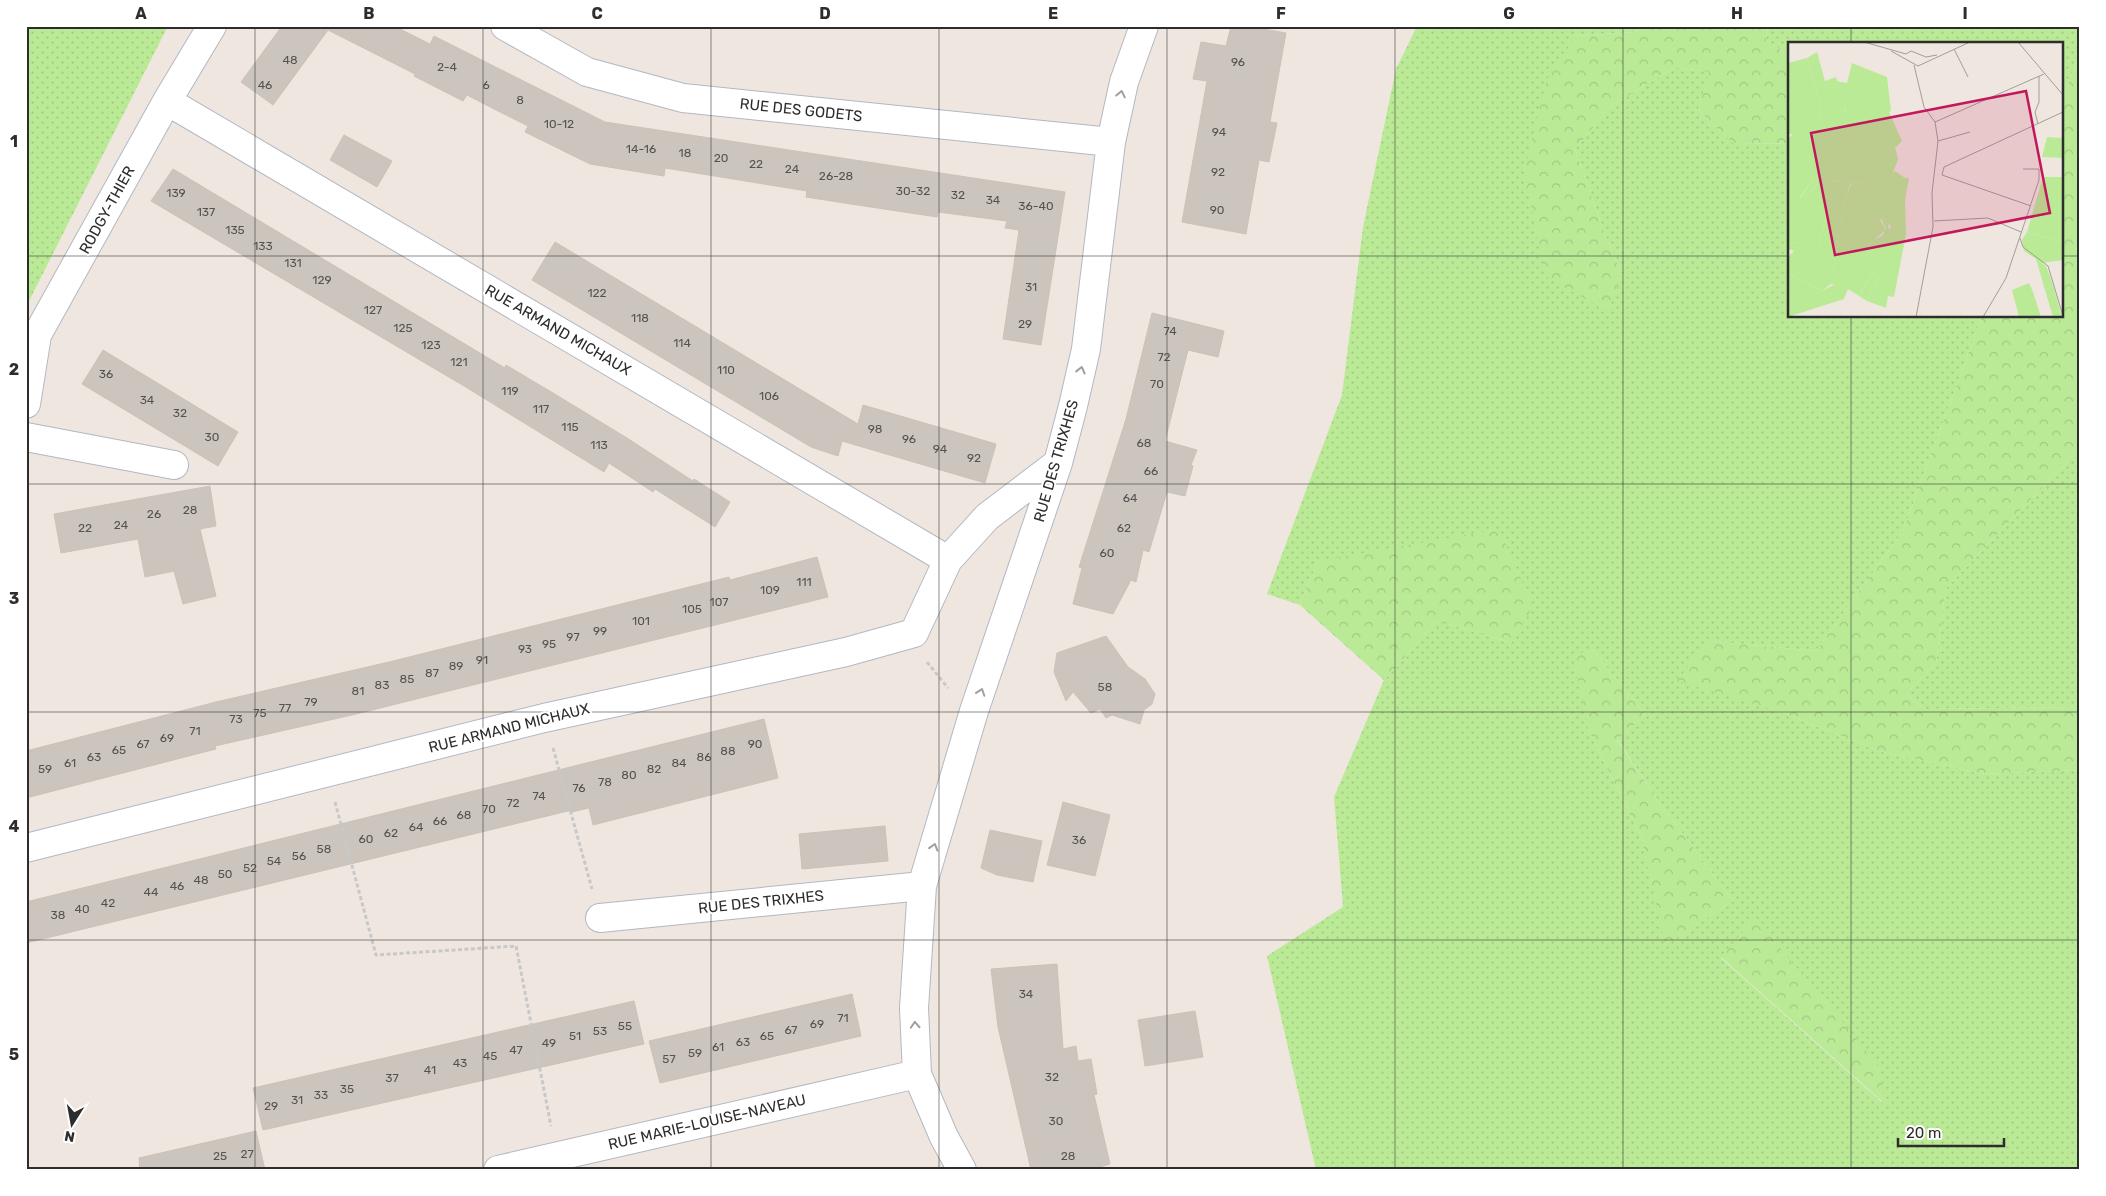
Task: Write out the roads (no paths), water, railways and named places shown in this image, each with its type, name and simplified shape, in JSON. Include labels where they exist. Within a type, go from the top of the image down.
[{"type":"street","name":"RODGY-THIER","points":[[26,404],[37,335],[212,26]]},
{"type":"street","name":"RUE DES GODETS","points":[[504,26],[587,72],[683,98],[1111,142]]},
{"type":"street","name":"RUE DES TRIXHES","points":[[962,1170],[944,1137],[917,1074],[914,1008],[922,886],[974,712],[1058,463],[1086,349],[1111,142],[1124,82],[1144,26]]},
{"type":"street","name":"RUE ARMAND MICHAUX","points":[[26,848],[544,718],[846,652],[914,633],[948,560],[168,101]]},
{"type":"street","points":[[26,437],[174,465]]},
{"type":"street","points":[[948,560],[987,517],[1058,463]]},
{"type":"street","name":"RUE DES TRIXHES","points":[[600,918],[922,886]]},
{"type":"street","name":"RUE MARIE-LOUISE-NAVEAU","points":[[498,1170],[917,1074]]}]
